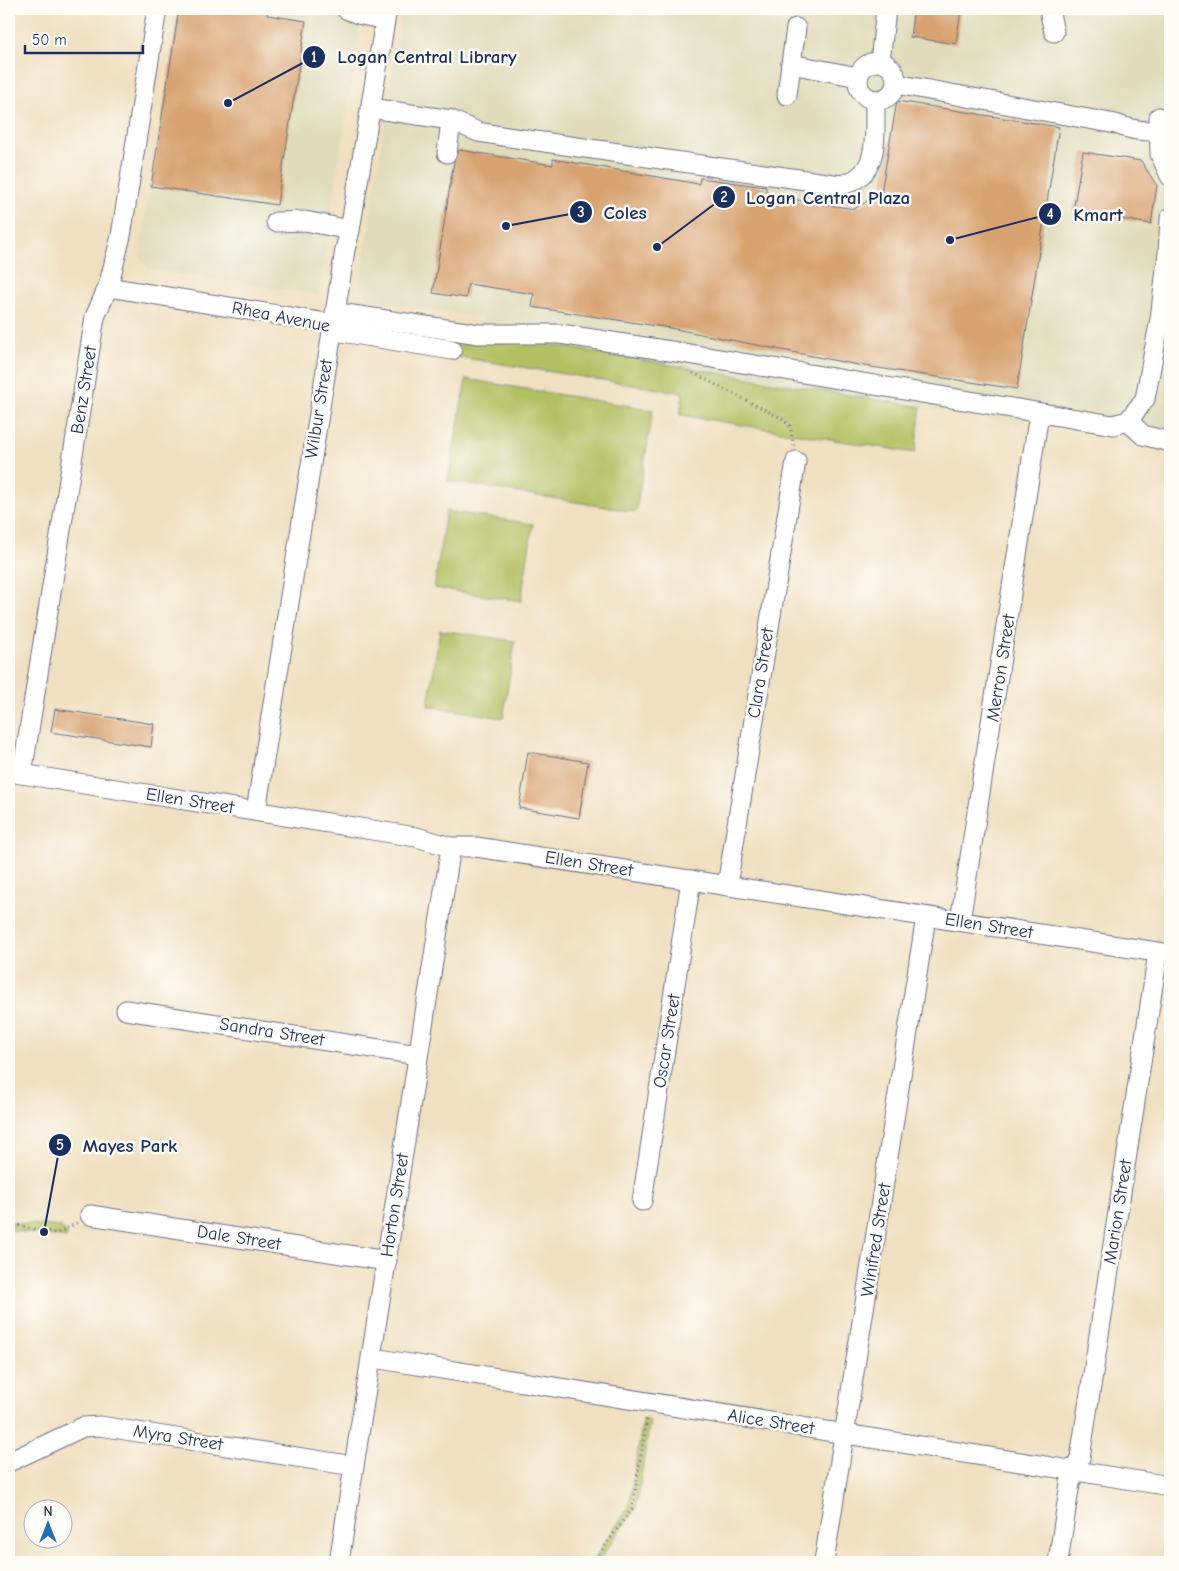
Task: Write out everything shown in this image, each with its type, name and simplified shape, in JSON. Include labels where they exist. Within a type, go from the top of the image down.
[{"type":"street","name":"Benz Street","points":[[15,773],[95,316],[108,287],[121,236],[156,9]]},
{"type":"street","points":[[346,9],[358,14],[386,14]]},
{"type":"street","points":[[880,62],[886,9]]},
{"type":"street","points":[[1049,9],[1054,32]]},
{"type":"street","name":"Wilbur Street","points":[[256,811],[345,250],[350,230],[386,14]]},
{"type":"street","points":[[787,95],[796,28]]},
{"type":"street","points":[[880,62],[894,72],[896,84],[890,94],[875,100],[869,98],[860,90],[858,77],[868,64],[880,62]]},
{"type":"street","points":[[791,64],[858,77]]},
{"type":"street","points":[[896,84],[1116,124],[1130,130],[1164,122],[1160,154],[1170,176]]},
{"type":"street","points":[[371,108],[451,120],[478,132],[502,136],[840,185],[854,182],[869,167],[874,144],[875,100]]},
{"type":"street","points":[[447,152],[451,120]]},
{"type":"street","points":[[333,324],[346,314],[480,334],[560,334],[1113,425],[1128,421],[1144,404],[1154,360],[1168,261],[1170,218]]},
{"type":"street","points":[[276,222],[305,221],[350,230]]},
{"type":"street","name":"Rhea Avenue","points":[[108,287],[333,324],[342,332],[452,350]]},
{"type":"street","name":"Merron Street","points":[[960,922],[1039,414]]},
{"type":"street","points":[[1128,421],[1143,435],[1170,442]]},
{"type":"street","name":"Clara Street","points":[[727,886],[796,461]]},
{"type":"street","name":"Ellen Street","points":[[15,773],[416,836],[451,847],[476,847],[1164,954]]},
{"type":"street","name":"Horton Street","points":[[339,1562],[373,1358],[451,847]]},
{"type":"street","name":"Oscar Street","points":[[642,1201],[691,880]]},
{"type":"street","name":"Winifred Street","points":[[824,1562],[926,917]]},
{"type":"street","name":"Marion Street","points":[[1058,1562],[1070,1483],[1080,1458],[1164,954]]},
{"type":"street","name":"Sandra Street","points":[[126,1010],[418,1054]]},
{"type":"street","name":"Dale Street","points":[[90,1215],[387,1261]]},
{"type":"street","name":"Alice Street","points":[[373,1358],[1170,1486]]},
{"type":"street","name":"Myra Street","points":[[9,1462],[83,1427],[100,1426],[354,1466]]},
{"type":"path","points":[[677,352],[681,365],[687,370],[781,418],[790,426],[793,434],[796,461]]},
{"type":"path","points":[[9,1224],[57,1233],[66,1230],[90,1215]]},
{"type":"path","points":[[594,1562],[632,1509],[650,1404]]},
{"type":"shaded area","points":[[178,9],[363,9],[318,295],[149,269],[142,261],[140,255]]},
{"type":"shaded area","points":[[402,9],[1170,9],[1170,431],[1023,405],[1020,424],[540,343],[477,342],[482,318],[369,299],[360,285]]},
{"type":"green space","points":[[454,341],[540,343],[921,407],[915,453],[680,415],[683,393],[452,356]]},
{"type":"green space","points":[[466,379],[653,410],[636,512],[448,481]]},
{"type":"green space","points":[[446,511],[533,524],[521,601],[434,588]]},
{"type":"green space","points":[[440,630],[515,641],[503,718],[428,706]]},
{"type":"green space","points":[[9,1222],[61,1227],[67,1234],[66,1238],[9,1230]]},
{"type":"green space","points":[[643,1419],[650,1421],[636,1508],[598,1562],[592,1562],[629,1507]]},
{"type":"building","points":[[179,9],[268,9],[267,15],[306,21],[277,205],[151,186]]},
{"type":"building","points":[[914,9],[961,9],[956,44],[910,37]]},
{"type":"building","points":[[897,101],[1059,127],[1017,389],[858,365],[670,328],[532,307],[534,294],[468,284],[466,298],[433,293],[454,161],[459,150],[553,165],[553,159],[699,184],[700,178],[766,187],[766,195],[854,209],[881,193]]},
{"type":"building","points":[[1083,152],[1141,161],[1157,186],[1151,224],[1073,211]]},
{"type":"building","points":[[55,709],[154,724],[151,747],[51,732]]},
{"type":"building","points":[[528,752],[588,762],[579,818],[519,808]]},
{"type":"place","name":"Logan Central Library","points":[[228,103]]},
{"type":"place","name":"Coles","points":[[506,226]]},
{"type":"place","name":"Kmart","points":[[950,240]]},
{"type":"place","name":"Logan Central Plaza","points":[[657,247]]},
{"type":"place","name":"Mayes Park","points":[[44,1232]]}]
